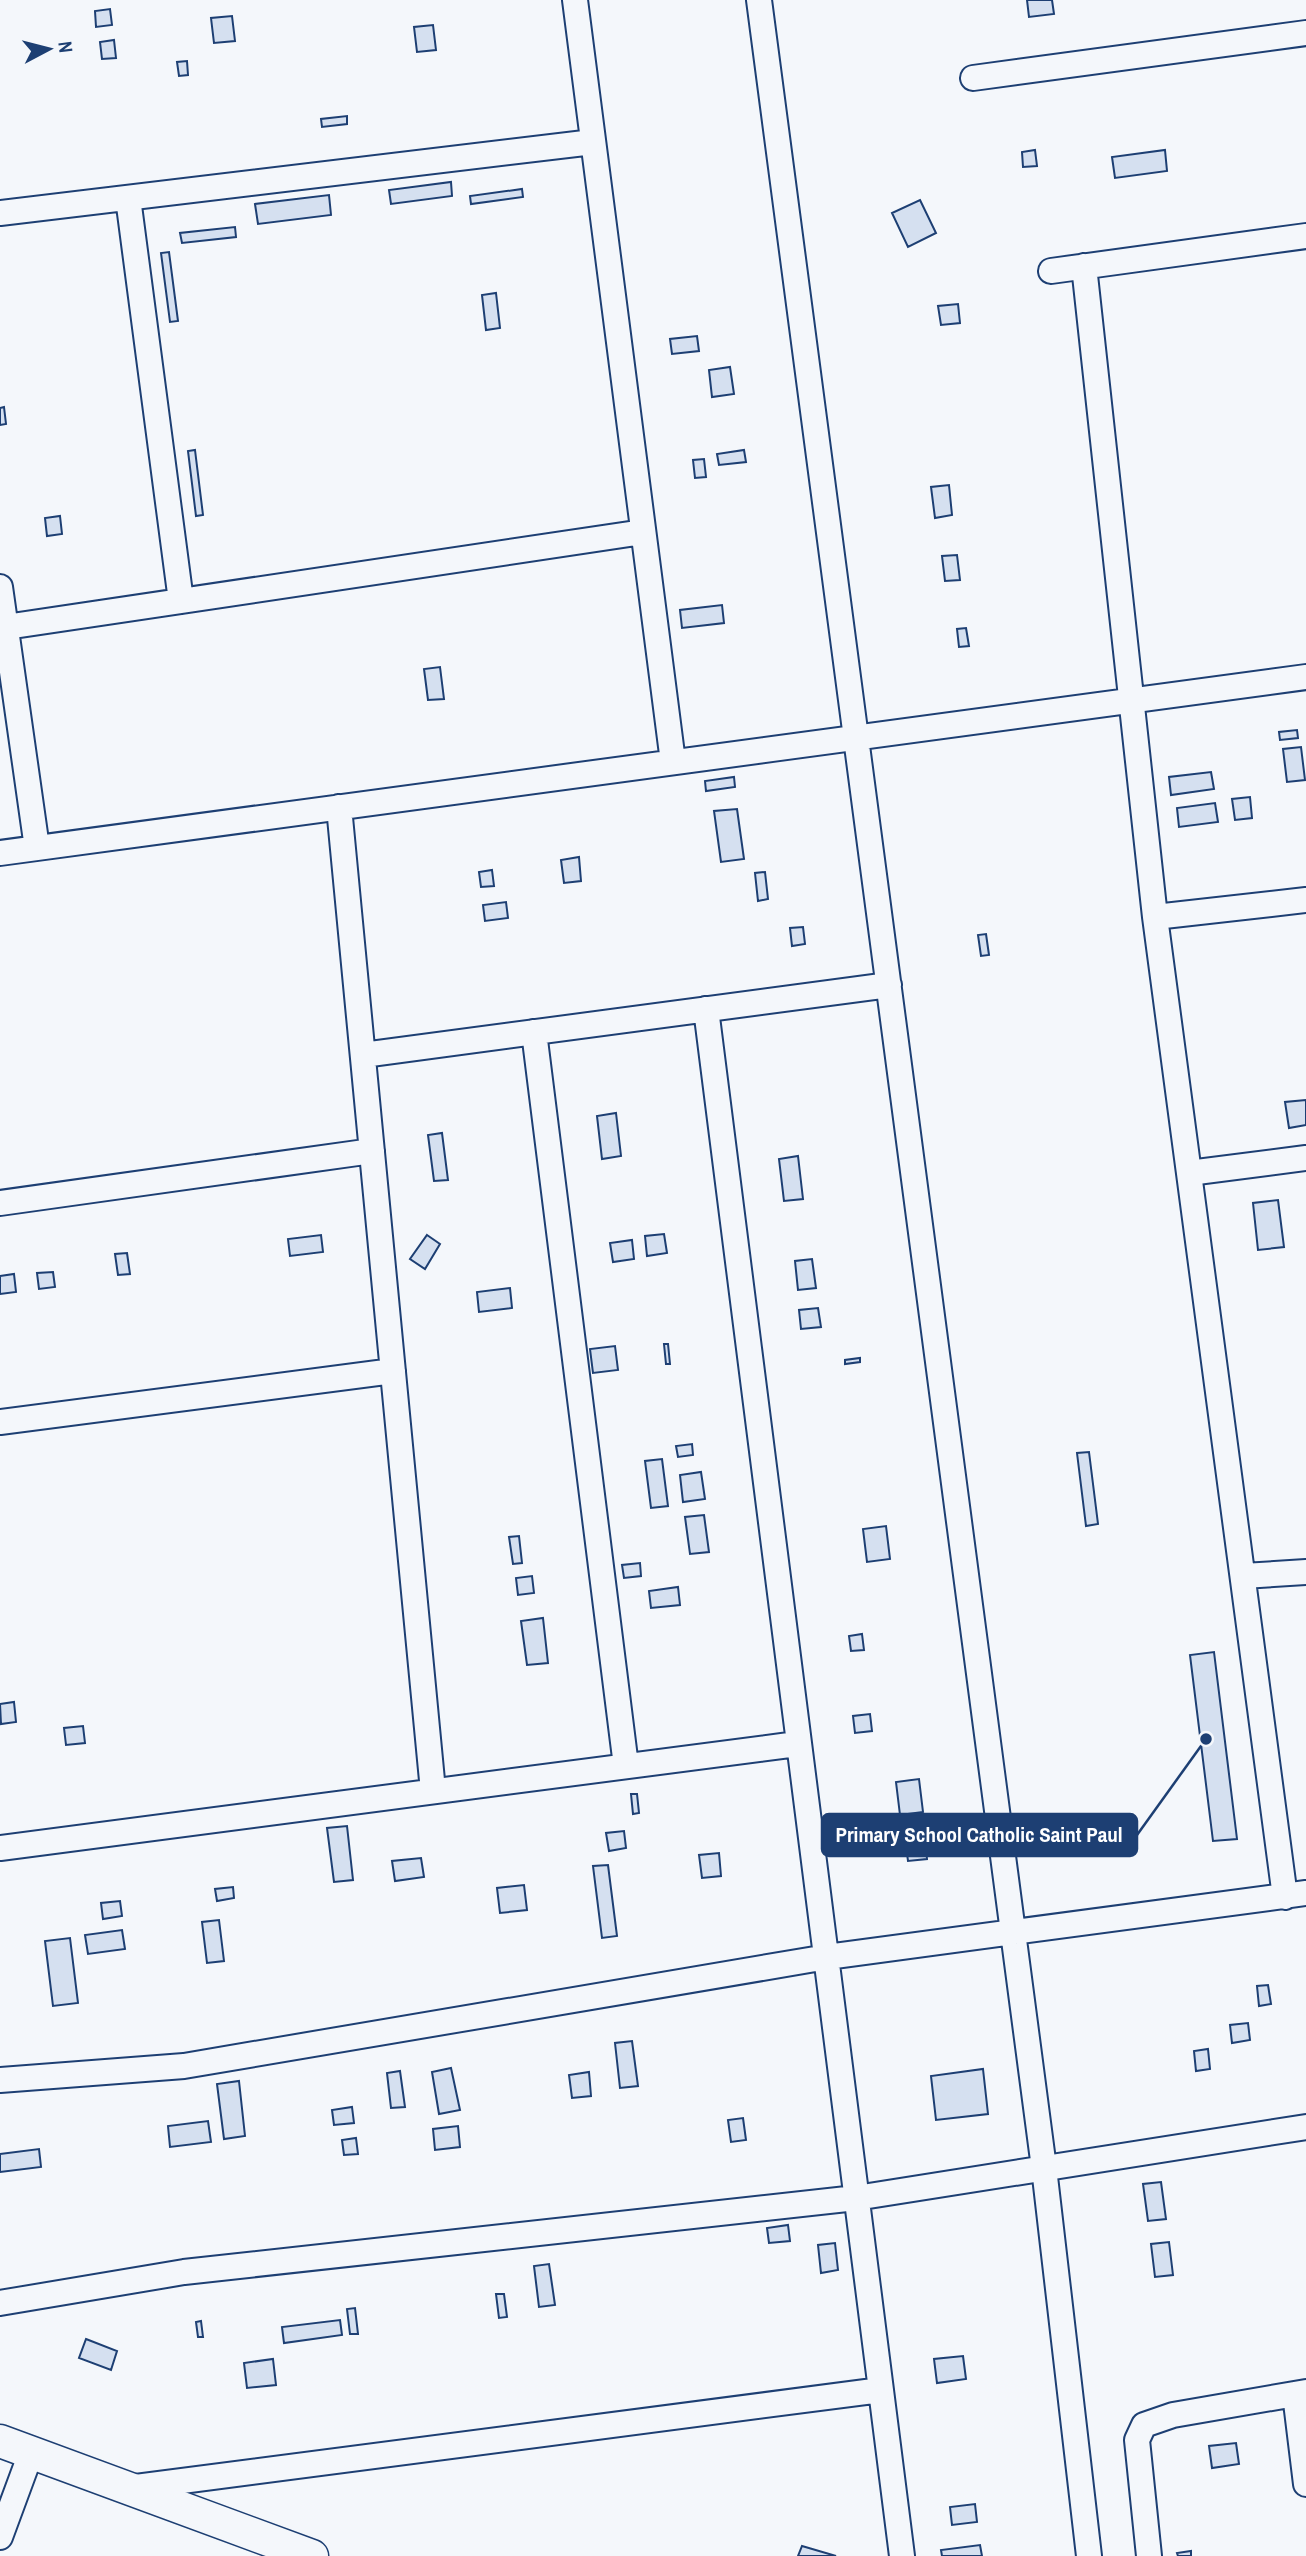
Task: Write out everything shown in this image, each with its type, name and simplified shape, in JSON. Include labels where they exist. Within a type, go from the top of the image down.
[{"type":"main road","points":[[0,2441],[295,2553]]},
{"type":"street","points":[[575,0],[673,762]]},
{"type":"street","points":[[759,0],[1011,1934],[1044,2168],[1089,2556]]},
{"type":"street","points":[[974,78],[1306,33]]},
{"type":"street","points":[[0,213],[593,142]]},
{"type":"street","points":[[128,198],[180,601]]},
{"type":"street","points":[[1051,271],[1306,236]]},
{"type":"street","points":[[0,2080],[184,2066],[827,1957],[1296,1895],[1243,1576],[1155,917],[1084,266]]},
{"type":"street","points":[[3,627],[643,532]]},
{"type":"street","points":[[0,587],[3,627],[37,848]]},
{"type":"street","points":[[0,853],[1306,677]]},
{"type":"street","points":[[339,807],[433,1791]]},
{"type":"street","points":[[1155,917],[1306,900]]},
{"type":"street","points":[[363,1055],[889,985]]},
{"type":"street","points":[[706,1009],[797,1744],[827,1957],[902,2556]]},
{"type":"street","points":[[534,1032],[626,1766]]},
{"type":"street","points":[[0,1203],[372,1152]]},
{"type":"street","points":[[1189,1172],[1306,1158]]},
{"type":"street","points":[[0,1422],[393,1371]]},
{"type":"street","points":[[1243,1576],[1306,1572]]},
{"type":"street","points":[[0,1848],[797,1744]]},
{"type":"street","points":[[0,2303],[184,2272],[856,2198],[1306,2127]]},
{"type":"street","points":[[128,2488],[881,2390]]},
{"type":"street","points":[[1149,2556],[1137,2440],[1144,2425],[1173,2415],[1301,2393],[1306,2483]]},
{"type":"street","points":[[0,2537],[31,2453]]},
{"type":"building","points":[[1027,0],[1052,0],[1054,14],[1029,17]]},
{"type":"building","points":[[110,9],[112,25],[96,27],[95,11]]},
{"type":"building","points":[[232,16],[235,41],[214,43],[211,18]]},
{"type":"building","points":[[433,25],[436,50],[417,52],[414,27]]},
{"type":"building","points":[[114,40],[116,58],[102,59],[100,42]]},
{"type":"building","points":[[187,61],[188,75],[179,76],[177,62]]},
{"type":"building","points":[[347,116],[347,124],[322,127],[321,119]]},
{"type":"building","points":[[1035,150],[1037,166],[1023,167],[1022,152]]},
{"type":"building","points":[[1165,150],[1167,171],[1115,178],[1112,157]]},
{"type":"building","points":[[451,182],[452,196],[391,204],[389,190]]},
{"type":"building","points":[[522,189],[523,197],[471,204],[470,196]]},
{"type":"building","points":[[329,195],[331,215],[258,224],[255,204]]},
{"type":"building","points":[[920,200],[936,233],[908,247],[892,213]]},
{"type":"building","points":[[235,227],[236,237],[182,243],[180,233]]},
{"type":"building","points":[[169,252],[178,321],[170,322],[161,253]]},
{"type":"building","points":[[496,293],[500,328],[486,330],[482,295]]},
{"type":"building","points":[[958,304],[960,323],[941,325],[938,306]]},
{"type":"building","points":[[697,336],[699,351],[672,354],[670,339]]},
{"type":"building","points":[[730,367],[734,394],[712,397],[709,370]]},
{"type":"building","points":[[4,407],[6,424],[0,425],[0,408]]},
{"type":"building","points":[[195,450],[203,515],[196,516],[188,451]]},
{"type":"building","points":[[744,450],[746,462],[719,465],[717,454]]},
{"type":"building","points":[[704,459],[706,477],[695,478],[693,460]]},
{"type":"building","points":[[949,485],[952,515],[935,518],[931,487]]},
{"type":"building","points":[[60,516],[62,534],[47,536],[45,518]]},
{"type":"building","points":[[957,555],[960,580],[945,581],[942,556]]},
{"type":"building","points":[[722,605],[724,623],[682,628],[680,610]]},
{"type":"building","points":[[966,628],[969,646],[959,647],[957,629]]},
{"type":"building","points":[[440,667],[444,699],[428,700],[424,669]]},
{"type":"building","points":[[1297,730],[1298,738],[1280,740],[1279,732]]},
{"type":"building","points":[[1301,747],[1305,780],[1287,782],[1283,749]]},
{"type":"building","points":[[1211,772],[1214,789],[1171,795],[1169,777]]},
{"type":"building","points":[[734,777],[735,787],[706,791],[705,781]]},
{"type":"building","points":[[1250,797],[1252,818],[1235,820],[1232,799]]},
{"type":"building","points":[[1215,803],[1218,822],[1179,827],[1177,808]]},
{"type":"building","points":[[737,809],[744,859],[721,862],[714,811]]},
{"type":"building","points":[[579,857],[581,881],[564,883],[561,860]]},
{"type":"building","points":[[492,870],[494,886],[481,887],[479,872]]},
{"type":"building","points":[[765,872],[768,899],[758,901],[755,873]]},
{"type":"building","points":[[506,902],[508,918],[485,921],[483,905]]},
{"type":"building","points":[[803,927],[805,944],[792,946],[790,928]]},
{"type":"building","points":[[986,934],[989,955],[981,956],[978,935]]},
{"type":"building","points":[[1306,1100],[1306,1125],[1289,1128],[1285,1102]]},
{"type":"building","points":[[616,1113],[621,1156],[602,1159],[597,1116]]},
{"type":"building","points":[[442,1133],[448,1180],[434,1181],[428,1135]]},
{"type":"building","points":[[798,1156],[803,1199],[784,1201],[779,1159]]},
{"type":"building","points":[[1278,1200],[1284,1247],[1258,1250],[1253,1203]]},
{"type":"building","points":[[664,1234],[667,1253],[647,1256],[645,1236]]},
{"type":"building","points":[[321,1235],[323,1252],[290,1256],[288,1239]]},
{"type":"building","points":[[427,1235],[440,1244],[425,1269],[410,1259]]},
{"type":"building","points":[[632,1240],[634,1259],[613,1262],[610,1243]]},
{"type":"building","points":[[127,1253],[130,1274],[118,1275],[115,1254]]},
{"type":"building","points":[[812,1259],[816,1288],[798,1290],[795,1261]]},
{"type":"building","points":[[53,1272],[55,1287],[39,1289],[37,1273]]},
{"type":"building","points":[[14,1274],[16,1292],[0,1294],[0,1276]]},
{"type":"building","points":[[510,1288],[512,1308],[479,1312],[477,1292]]},
{"type":"building","points":[[818,1308],[821,1327],[801,1329],[799,1310]]},
{"type":"building","points":[[664,1344],[668,1344],[670,1364],[666,1364]]},
{"type":"building","points":[[615,1346],[618,1370],[593,1373],[590,1349]]},
{"type":"building","points":[[860,1358],[860,1362],[845,1364],[845,1360]]},
{"type":"building","points":[[692,1444],[693,1455],[678,1457],[676,1446]]},
{"type":"building","points":[[1089,1452],[1098,1524],[1086,1526],[1077,1453]]},
{"type":"building","points":[[662,1459],[668,1506],[651,1508],[645,1461]]},
{"type":"building","points":[[701,1472],[705,1499],[683,1502],[680,1475]]},
{"type":"building","points":[[704,1515],[709,1552],[690,1554],[685,1517]]},
{"type":"building","points":[[886,1526],[890,1559],[867,1562],[863,1529]]},
{"type":"building","points":[[519,1536],[522,1563],[513,1564],[509,1537]]},
{"type":"building","points":[[640,1563],[641,1576],[624,1578],[622,1565]]},
{"type":"building","points":[[532,1576],[534,1593],[518,1595],[516,1578]]},
{"type":"building","points":[[678,1587],[680,1605],[651,1608],[649,1591]]},
{"type":"building","points":[[543,1618],[548,1663],[527,1665],[521,1621]]},
{"type":"building","points":[[862,1634],[864,1650],[851,1651],[849,1636]]},
{"type":"building","points":[[1214,1652],[1237,1839],[1213,1841],[1190,1655]]},
{"type":"building","points":[[14,1702],[16,1722],[1,1724],[0,1704]]},
{"type":"building","points":[[870,1714],[872,1731],[855,1733],[853,1716]]},
{"type":"building","points":[[83,1726],[85,1743],[66,1745],[64,1728]]},
{"type":"building","points":[[919,1779],[923,1812],[900,1815],[896,1782]]},
{"type":"building","points":[[631,1794],[637,1794],[639,1813],[633,1814]]},
{"type":"building","points":[[347,1826],[353,1880],[334,1882],[327,1828]]},
{"type":"building","points":[[924,1830],[927,1859],[908,1861],[904,1832]]},
{"type":"building","points":[[624,1831],[626,1848],[609,1851],[606,1833]]},
{"type":"building","points":[[719,1853],[721,1876],[702,1878],[699,1855]]},
{"type":"building","points":[[421,1858],[424,1877],[395,1881],[392,1861]]},
{"type":"building","points":[[608,1865],[617,1936],[602,1938],[593,1866]]},
{"type":"building","points":[[524,1885],[527,1910],[500,1913],[497,1888]]},
{"type":"building","points":[[233,1887],[234,1898],[217,1901],[215,1889]]},
{"type":"building","points":[[120,1901],[122,1916],[103,1919],[101,1903]]},
{"type":"building","points":[[219,1920],[224,1961],[207,1963],[202,1922]]},
{"type":"building","points":[[122,1930],[125,1949],[88,1954],[85,1935]]},
{"type":"building","points":[[70,1938],[78,2003],[53,2006],[45,1941]]},
{"type":"building","points":[[1268,1985],[1271,2004],[1259,2006],[1257,1986]]},
{"type":"building","points":[[1248,2023],[1250,2040],[1232,2043],[1230,2025]]},
{"type":"building","points":[[632,2041],[638,2086],[620,2088],[615,2043]]},
{"type":"building","points":[[1208,2049],[1210,2069],[1196,2071],[1194,2051]]},
{"type":"building","points":[[451,2068],[460,2110],[439,2114],[432,2072]]},
{"type":"building","points":[[983,2069],[988,2114],[936,2120],[931,2076]]},
{"type":"building","points":[[400,2071],[405,2107],[391,2108],[387,2073]]},
{"type":"building","points":[[589,2072],[591,2096],[572,2098],[569,2075]]},
{"type":"building","points":[[239,2081],[245,2136],[224,2139],[217,2084]]},
{"type":"building","points":[[352,2107],[354,2123],[334,2125],[332,2110]]},
{"type":"building","points":[[743,2118],[746,2140],[731,2142],[728,2120]]},
{"type":"building","points":[[208,2121],[211,2142],[170,2147],[168,2126]]},
{"type":"building","points":[[458,2126],[460,2147],[435,2150],[433,2129]]},
{"type":"building","points":[[356,2138],[358,2154],[344,2155],[342,2140]]},
{"type":"building","points":[[39,2149],[41,2167],[0,2172],[0,2154]]},
{"type":"building","points":[[1161,2182],[1166,2219],[1148,2221],[1143,2184]]},
{"type":"building","points":[[788,2225],[790,2241],[769,2243],[767,2228]]},
{"type":"building","points":[[1169,2242],[1173,2275],[1155,2277],[1151,2244]]},
{"type":"building","points":[[835,2243],[838,2270],[821,2273],[818,2245]]},
{"type":"building","points":[[549,2264],[555,2305],[539,2307],[534,2266]]},
{"type":"building","points":[[496,2294],[504,2294],[507,2317],[499,2318]]},
{"type":"building","points":[[355,2308],[358,2334],[350,2334],[347,2309]]},
{"type":"building","points":[[340,2320],[342,2335],[284,2343],[282,2327]]},
{"type":"building","points":[[201,2321],[203,2337],[198,2337],[196,2322]]},
{"type":"building","points":[[86,2339],[117,2351],[111,2370],[79,2358]]},
{"type":"building","points":[[963,2356],[966,2379],[937,2383],[934,2359]]},
{"type":"building","points":[[273,2359],[276,2385],[247,2388],[244,2363]]},
{"type":"building","points":[[1236,2443],[1239,2464],[1212,2468],[1209,2446]]},
{"type":"building","points":[[975,2504],[977,2522],[952,2525],[950,2507]]},
{"type":"building","points":[[980,2545],[982,2556],[942,2556],[941,2550]]},
{"type":"building","points":[[802,2546],[836,2556],[798,2556]]},
{"type":"building","points":[[1191,2551],[1191,2556],[1178,2556],[1177,2553]]},
{"type":"place","name":"Primary School Catholic Saint Paul","points":[[1206,1739]]}]
